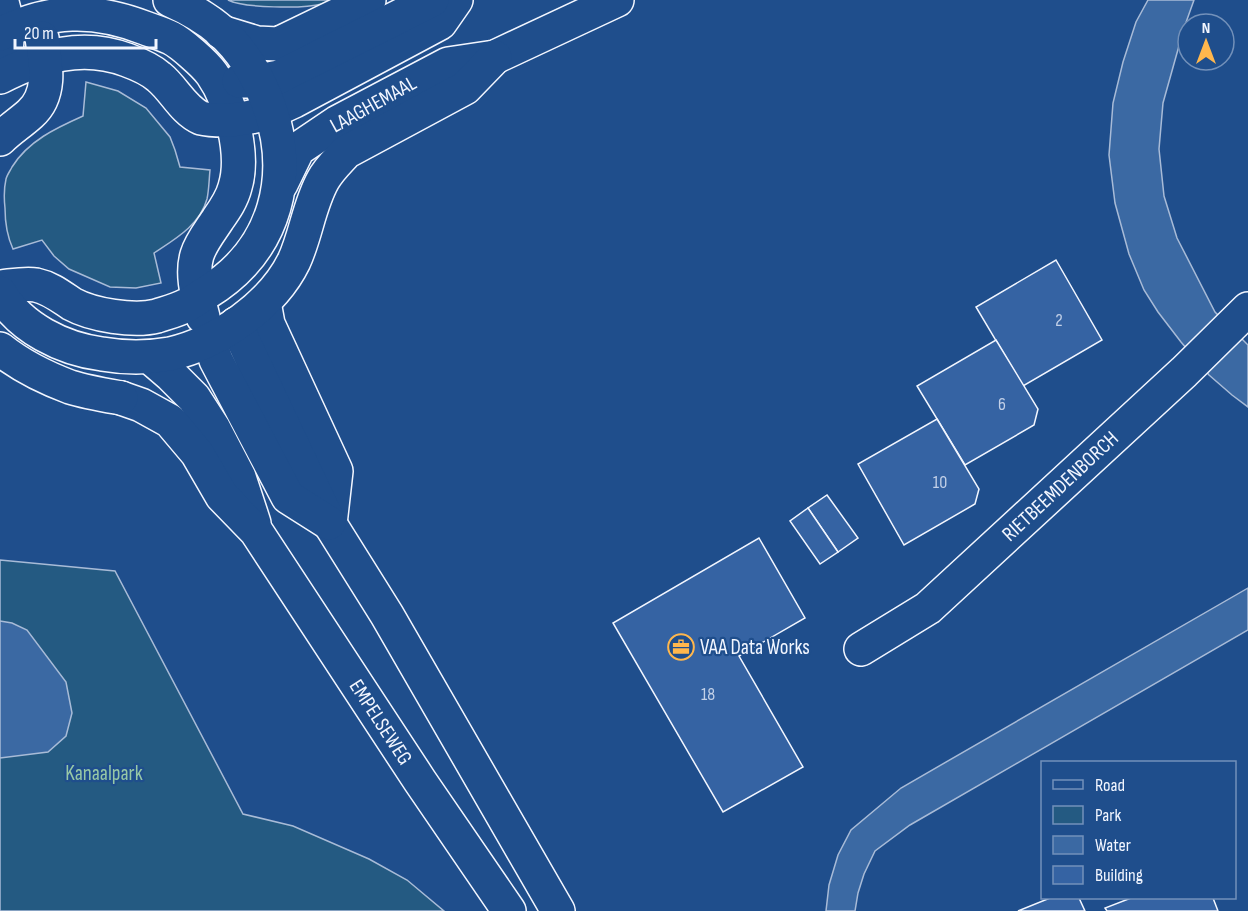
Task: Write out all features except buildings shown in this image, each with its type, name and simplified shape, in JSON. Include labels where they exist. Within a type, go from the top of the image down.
[{"type":"main road","points":[[0,287],[33,284],[48,288],[74,305],[101,315],[154,316],[186,306],[198,298],[228,277],[256,246],[266,228],[279,189],[280,150],[272,112],[260,81],[242,55],[221,32],[201,16],[170,0]]},
{"type":"main road","points":[[221,32],[257,43],[278,44],[369,0]]},
{"type":"main road","points":[[211,73],[235,81],[260,81],[279,77],[432,0]]},
{"type":"main road","name":"LAAGHEMAAL","points":[[0,75],[62,54],[86,51],[116,56],[137,64],[158,76],[173,90],[183,104],[201,117],[212,120],[232,120],[252,117],[272,112],[440,23],[456,0]]},
{"type":"main road","name":"LAAGHEMAAL","points":[[279,189],[298,149],[338,122],[448,64],[495,57],[617,0]]},
{"type":"main road","points":[[35,9],[47,16],[101,8],[171,38],[211,73],[223,95],[232,120],[237,138],[239,165],[236,187],[229,202],[197,254],[194,277],[198,298],[223,331]]},
{"type":"main road","points":[[0,75],[6,55],[3,21],[19,25],[35,9]]},
{"type":"main road","points":[[0,140],[15,125],[31,114],[42,101],[46,81],[45,58],[35,9]]},
{"type":"main road","name":"LAAGHEMAAL","points":[[0,292],[10,319],[67,346],[95,354],[123,357],[150,357],[190,348],[248,316],[283,280],[293,262],[313,200],[323,178],[346,152],[465,88],[495,57]]},
{"type":"main road","points":[[228,277],[223,331],[216,360],[288,497],[330,524],[387,615],[558,911]]},
{"type":"main road","points":[[264,302],[268,324],[336,471],[330,524]]},
{"type":"main road","name":"RIETBEEMDENBORCH","points":[[861,648],[928,608],[1184,372],[1247,310]]},
{"type":"main road","name":"EMPELSEWEG","points":[[3,353],[70,387],[121,398],[141,405],[170,421],[197,453],[222,496],[256,531],[420,781],[509,911]]},
{"type":"main road","name":"EMPELSEWEG","points":[[150,357],[194,398],[214,429],[239,477],[256,531]]},
{"type":"green space","points":[[228,0],[330,0],[313,6],[288,7],[247,5]]},
{"type":"green space","points":[[86,82],[118,91],[146,108],[170,137],[180,167],[210,170],[207,199],[199,216],[186,230],[154,253],[161,283],[136,288],[110,287],[69,269],[54,256],[42,240],[13,249],[11,244],[5,213],[7,176],[19,158],[34,143],[83,116]]},
{"type":"green space","name":"Kanaalpark","points":[[0,560],[115,571],[243,814],[293,826],[369,859],[407,880],[444,911],[0,911]]},
{"type":"water","points":[[1148,0],[1194,0],[1190,12],[1176,12],[1176,57],[1163,103],[1159,149],[1164,196],[1177,238],[1215,312],[1248,345],[1248,407],[1209,375],[1181,342],[1144,290],[1129,254],[1115,203],[1109,155],[1113,103],[1136,22]]},
{"type":"water","points":[[1248,588],[1248,630],[910,825],[875,851],[864,874],[855,911],[826,911],[829,885],[838,855],[851,830],[901,788]]},
{"type":"water","points":[[0,621],[12,623],[27,630],[66,682],[72,713],[66,736],[48,752],[0,758]]},
{"type":"place","name":"VAA Data Works","points":[[681,647]]}]
